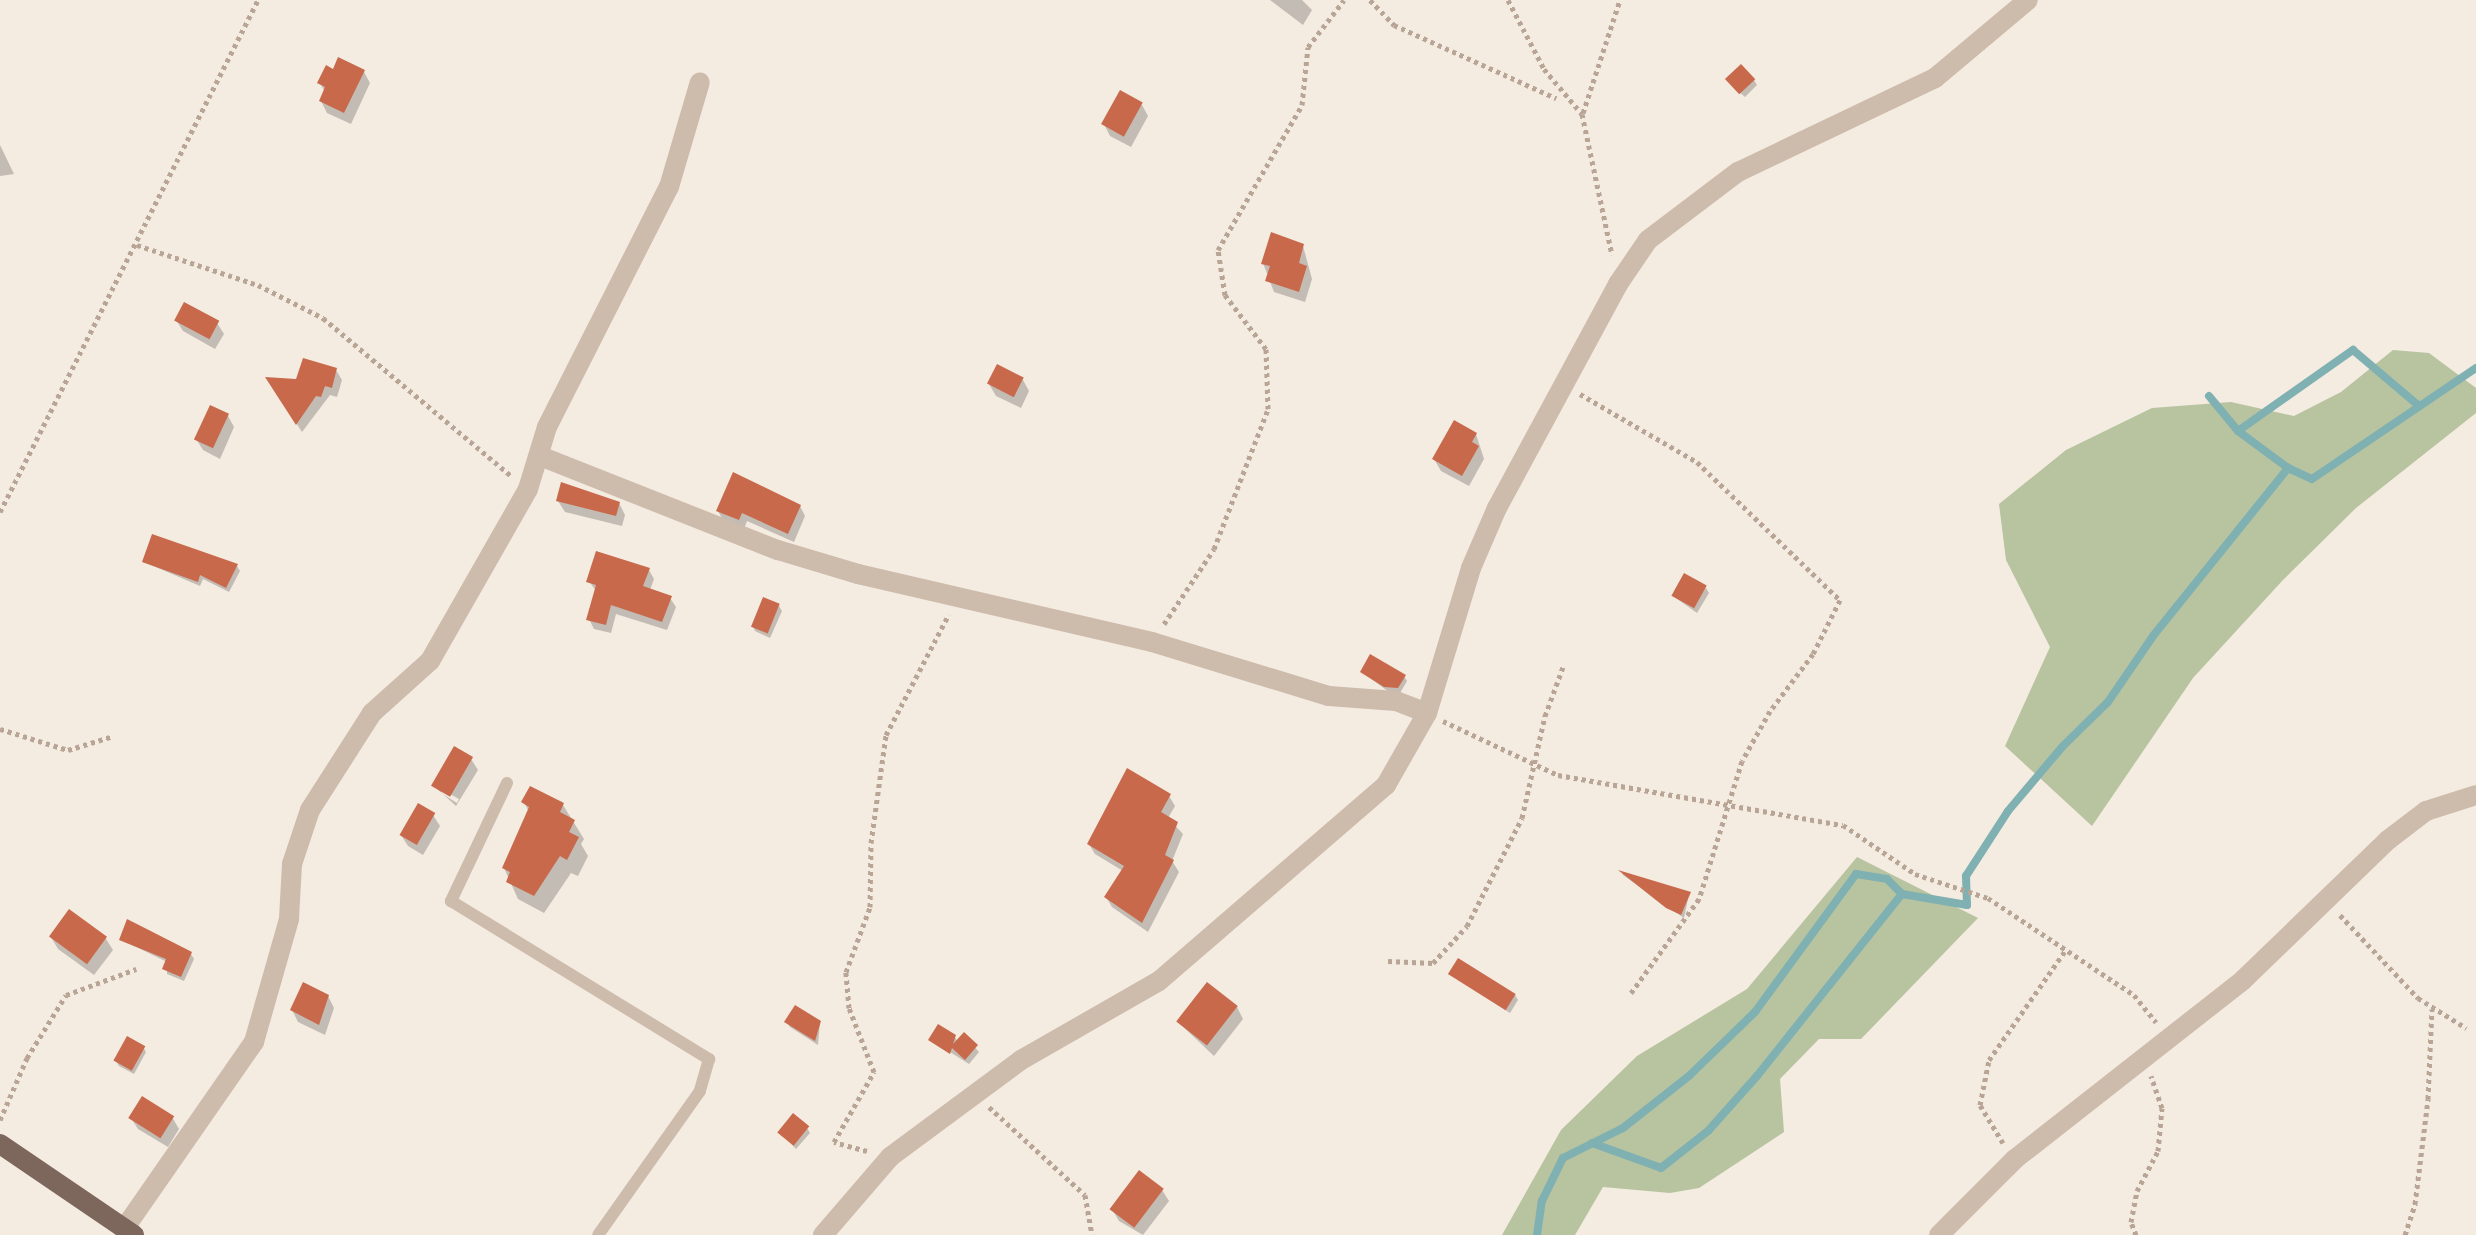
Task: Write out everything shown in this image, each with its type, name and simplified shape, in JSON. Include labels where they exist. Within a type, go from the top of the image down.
[{"type":"main road","points":[[0,1144],[129,1232]]},
{"type":"street","points":[[823,1235],[890,1157],[973,1092],[1180,966],[1366,807],[1401,763],[1427,713],[1482,540],[1562,383],[1618,284],[1648,240],[1738,172],[1935,78],[2028,0]]},
{"type":"street","points":[[129,1232],[254,1042],[289,919],[296,847],[328,775],[372,713],[430,661],[528,489],[547,427],[669,187],[700,82]]},
{"type":"street","points":[[540,456],[778,550],[919,590],[958,595],[1152,642],[1329,696],[1396,701],[1427,713]]},
{"type":"street","points":[[1939,1235],[2015,1159],[2146,1059],[2329,902],[2388,840],[2426,811],[2476,795]]},
{"type":"lane","points":[[507,783],[451,901],[709,1059],[700,1091],[598,1235]]},
{"type":"path","points":[[0,512],[258,0]]},
{"type":"path","points":[[1152,642],[1214,549],[1268,409],[1266,349],[1225,295],[1218,250],[1302,105],[1308,47],[1344,0]]},
{"type":"path","points":[[1370,0],[1394,25],[1556,98]]},
{"type":"path","points":[[1508,0],[1544,69],[1582,114],[1618,284]]},
{"type":"path","points":[[1582,114],[1620,0]]},
{"type":"path","points":[[136,245],[258,285],[323,318],[528,489]]},
{"type":"path","points":[[1562,383],[1697,462],[1840,600],[1813,654],[1770,711],[1742,761],[1699,899],[1631,993]]},
{"type":"path","points":[[890,1157],[834,1142],[874,1072],[849,1008],[846,972],[870,907],[871,843],[886,735],[958,595]]},
{"type":"path","points":[[1388,961],[1433,963],[1467,926],[1522,818],[1537,766],[1545,716],[1563,667]]},
{"type":"path","points":[[1427,713],[1537,766],[1614,787],[1843,825],[1915,874],[1988,898],[2134,995],[2169,1038]]},
{"type":"path","points":[[0,729],[68,750],[113,736]]},
{"type":"path","points":[[2329,902],[2432,1009],[2466,1028]]},
{"type":"path","points":[[2015,1159],[1980,1105],[1989,1060],[2065,951]]},
{"type":"path","points":[[0,1120],[27,1058],[66,995],[136,969]]},
{"type":"path","points":[[2405,1235],[2415,1204],[2428,1099],[2432,1009]]},
{"type":"path","points":[[2136,1235],[2131,1222],[2137,1191],[2158,1151],[2162,1108],[2146,1059]]},
{"type":"path","points":[[973,1092],[1085,1195],[1092,1235]]},
{"type":"green space","points":[[2393,350],[2429,353],[2476,388],[2476,413],[2356,508],[2283,580],[2193,678],[2092,826],[2005,746],[2050,647],[2006,560],[1999,504],[2066,450],[2152,408],[2231,402],[2294,416],[2341,392]]},
{"type":"green space","points":[[1857,857],[1978,918],[1861,1039],[1819,1039],[1780,1079],[1784,1132],[1699,1188],[1670,1193],[1603,1187],[1575,1235],[1502,1235],[1561,1130],[1637,1056],[1747,989]]},
{"type":"building","points":[[338,57],[365,70],[344,113],[319,101],[325,87],[317,83],[326,65],[333,69]]},
{"type":"building","points":[[1741,64],[1755,79],[1739,94],[1725,79]]},
{"type":"building","points":[[1120,90],[1143,103],[1124,137],[1101,124]]},
{"type":"building","points":[[1271,232],[1304,244],[1299,263],[1307,266],[1299,292],[1265,281],[1270,266],[1261,264]]},
{"type":"building","points":[[184,302],[219,321],[209,339],[174,321]]},
{"type":"building","points":[[303,358],[337,368],[332,388],[325,386],[321,397],[316,396],[296,425],[265,377],[296,379]]},
{"type":"building","points":[[997,364],[1024,378],[1014,397],[987,384]]},
{"type":"building","points":[[210,405],[229,414],[213,448],[194,439]]},
{"type":"building","points":[[1454,420],[1477,433],[1472,442],[1479,446],[1462,476],[1432,459]]},
{"type":"building","points":[[733,472],[801,505],[788,534],[742,513],[739,520],[716,511]]},
{"type":"building","points":[[561,482],[620,502],[616,516],[556,501]]},
{"type":"building","points":[[152,534],[238,564],[226,588],[200,575],[198,582],[142,562]]},
{"type":"building","points":[[596,551],[650,568],[643,586],[672,596],[662,622],[611,605],[606,625],[586,620],[596,585],[586,582]]},
{"type":"building","points":[[1684,573],[1707,586],[1694,608],[1671,596]]},
{"type":"building","points":[[763,597],[780,604],[768,633],[751,627]]},
{"type":"building","points":[[1370,654],[1406,675],[1398,688],[1384,687],[1360,672]]},
{"type":"building","points":[[454,746],[473,757],[450,797],[431,786]]},
{"type":"building","points":[[1127,768],[1171,794],[1161,812],[1178,822],[1165,855],[1174,860],[1142,923],[1104,897],[1124,866],[1087,844]]},
{"type":"building","points":[[530,786],[564,803],[560,812],[575,820],[569,832],[579,837],[567,860],[560,856],[534,896],[506,882],[510,872],[502,868],[529,807],[521,802]]},
{"type":"building","points":[[418,803],[435,813],[417,845],[400,835]]},
{"type":"building","points":[[1618,870],[1691,892],[1681,915],[1666,908]]},
{"type":"building","points":[[69,909],[107,937],[87,964],[49,937]]},
{"type":"building","points":[[127,919],[192,952],[181,977],[162,969],[166,959],[119,940]]},
{"type":"building","points":[[1458,958],[1516,994],[1506,1010],[1448,974]]},
{"type":"building","points":[[303,982],[329,995],[319,1025],[290,1010]]},
{"type":"building","points":[[1207,982],[1238,1006],[1207,1045],[1176,1021]]},
{"type":"building","points":[[795,1005],[821,1021],[815,1041],[784,1022]]},
{"type":"building","points":[[938,1024],[956,1035],[953,1044],[964,1032],[978,1045],[965,1060],[952,1048],[950,1054],[928,1040]]},
{"type":"building","points":[[127,1036],[145,1046],[132,1071],[113,1060]]},
{"type":"building","points":[[142,1096],[174,1116],[160,1138],[128,1118]]},
{"type":"building","points":[[793,1113],[809,1126],[794,1146],[777,1132]]},
{"type":"building","points":[[1139,1170],[1164,1189],[1134,1228],[1110,1209]]},
{"type":"waterway","points":[[2238,431],[2353,350],[2419,406]]},
{"type":"waterway","points":[[1592,1143],[1661,1168],[1708,1131],[1757,1076],[1902,894],[1967,905],[1966,876],[2008,811],[2062,747],[2108,702],[2153,636],[2288,468],[2312,479],[2476,368]]},
{"type":"waterway","points":[[2209,396],[2238,431],[2288,468]]},
{"type":"waterway","points":[[1537,1235],[1542,1201],[1563,1158],[1623,1128],[1690,1075],[1755,1012],[1856,874],[1887,879],[1902,894]]}]
